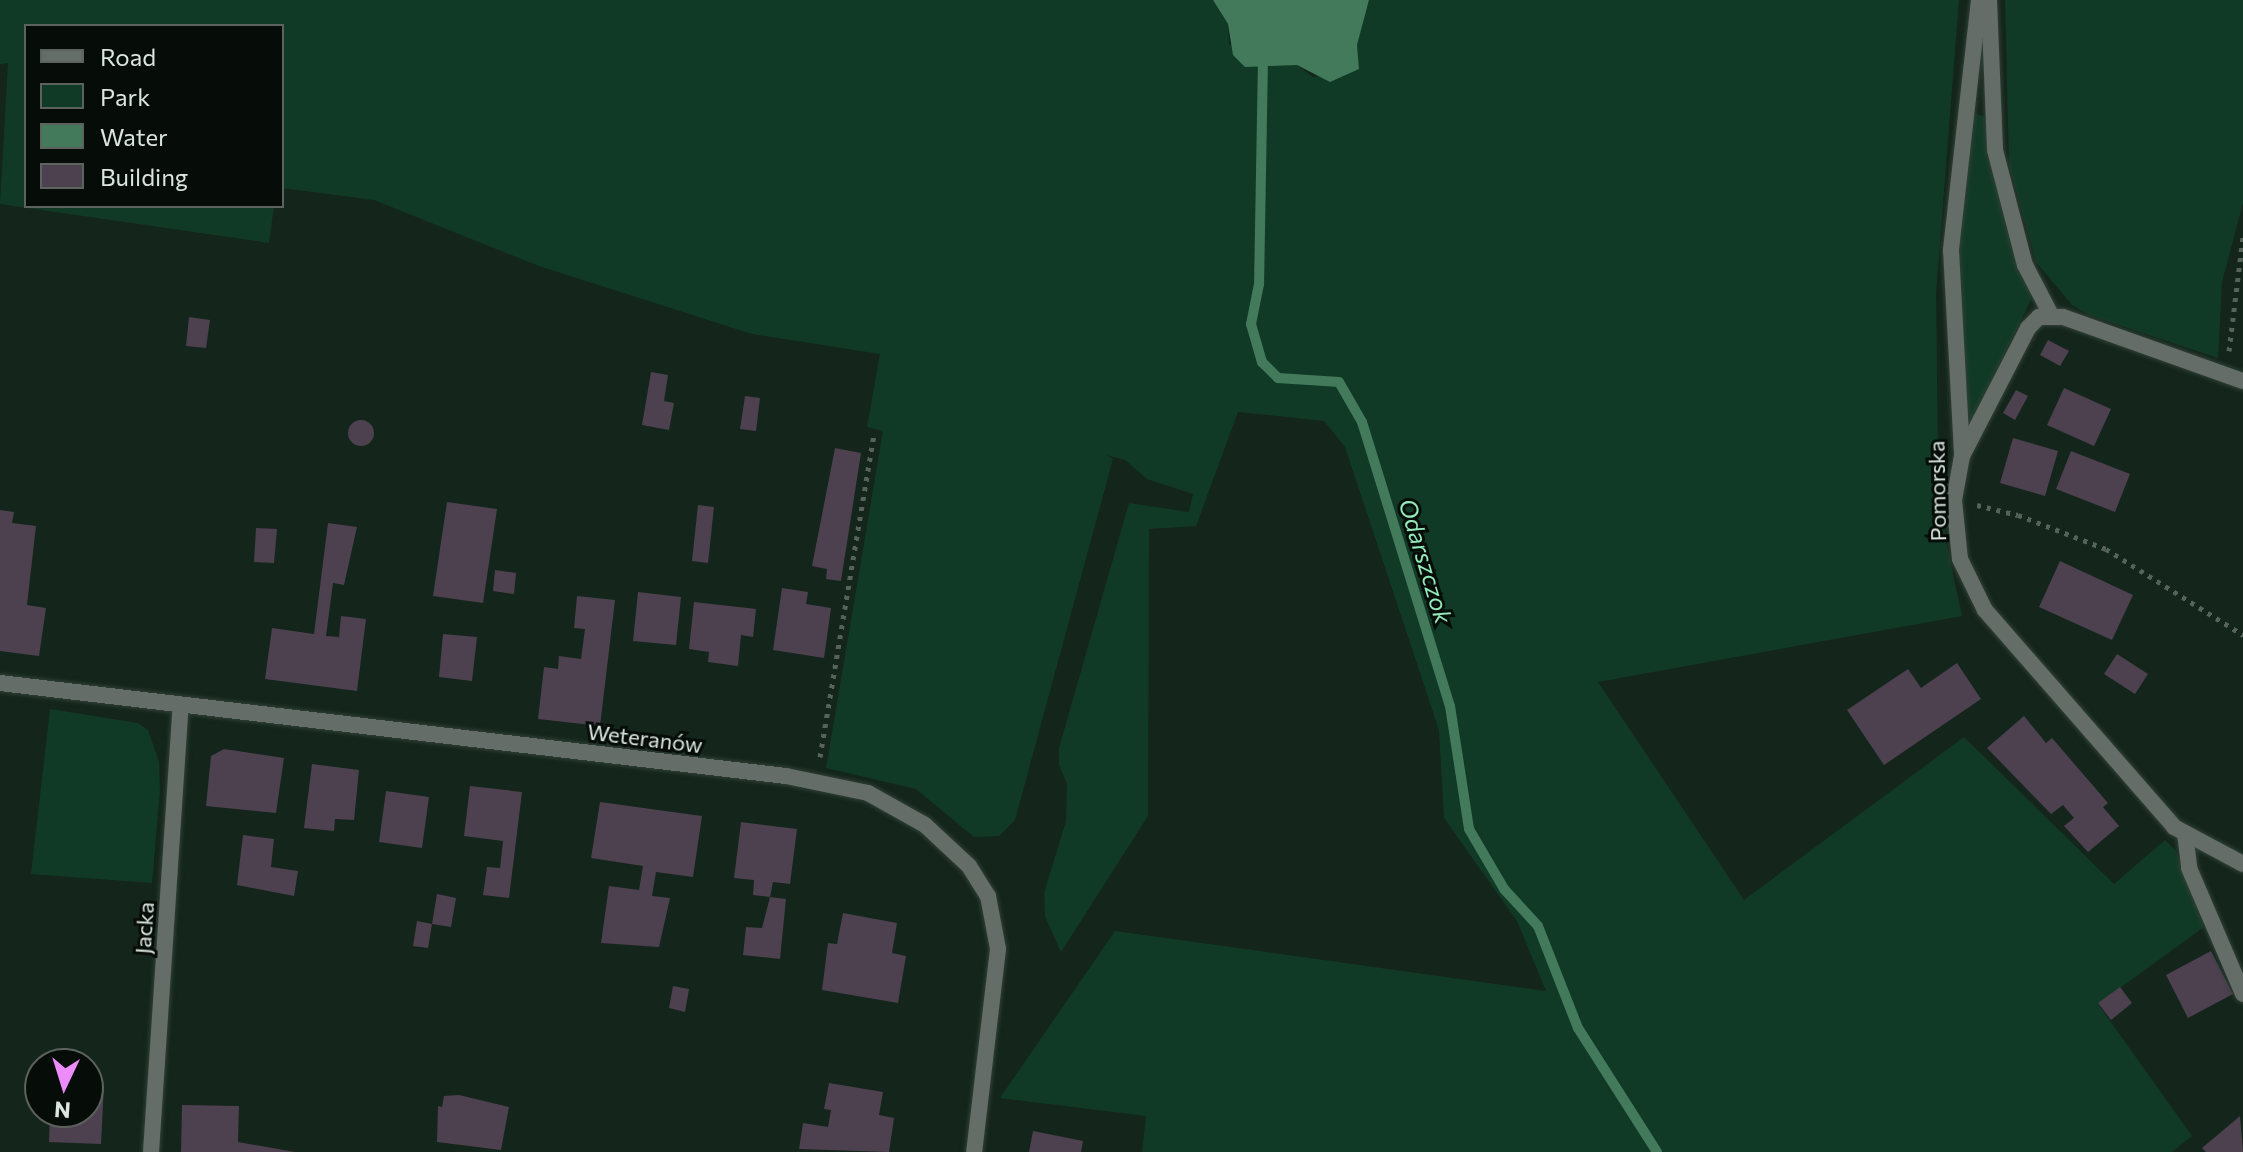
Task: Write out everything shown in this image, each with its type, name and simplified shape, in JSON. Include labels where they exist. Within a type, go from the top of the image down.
[{"type":"street","name":"Pomorska","points":[[1979,0],[1951,250],[1962,456],[1954,500],[1960,559],[1985,610],[2174,827],[2243,864]]},
{"type":"street","points":[[1989,0],[1995,150],[2025,265],[2051,315]]},
{"type":"street","points":[[1962,456],[2028,328],[2039,317],[2051,315],[2235,378]]},
{"type":"street","name":"Weteranów","points":[[0,683],[816,782],[868,793],[925,825],[969,866],[988,896],[998,949],[974,1152]]},
{"type":"street","name":"Jacka","points":[[151,1152],[181,706]]},
{"type":"street","points":[[2185,833],[2189,868],[2243,994]]},
{"type":"path","points":[[2235,378],[2243,237]]},
{"type":"path","points":[[816,782],[874,435]]},
{"type":"path","points":[[1954,500],[2018,515],[2106,549],[2243,635]]},
{"type":"green space","points":[[0,0],[1213,0],[1228,24],[1229,44],[1263,70],[1279,62],[1297,65],[1313,77],[1359,69],[1357,45],[1369,0],[1959,0],[1936,294],[1938,454],[1946,542],[1962,616],[1598,682],[1744,900],[1964,737],[2114,884],[2165,840],[2176,851],[2204,927],[2098,1004],[2192,1136],[2172,1152],[1142,1152],[1146,1116],[1000,1098],[1115,931],[1546,991],[1517,921],[1444,818],[1439,730],[1345,447],[1324,421],[1238,412],[1196,526],[1149,529],[1148,816],[1061,952],[1045,916],[1044,893],[1066,821],[1067,784],[1059,765],[1059,748],[1129,503],[1189,512],[1193,494],[1147,479],[1125,460],[1106,455],[1113,459],[1015,820],[999,836],[974,837],[916,789],[826,768],[883,431],[867,427],[880,354],[752,334],[539,266],[374,200],[284,188],[284,24],[24,24],[24,207],[0,204],[8,63],[0,64]]},
{"type":"green space","points":[[2005,0],[2243,0],[2243,203],[2222,282],[2218,358],[2089,315],[2072,305],[2036,262],[2009,165]]},
{"type":"green space","points":[[1976,114],[1988,118],[1989,150],[2004,221],[2032,298],[1972,418],[1965,418],[1956,253],[1968,119]]},
{"type":"green space","points":[[28,208],[274,208],[269,243]]},
{"type":"green space","points":[[50,709],[138,723],[148,730],[159,762],[160,791],[152,883],[31,874]]},
{"type":"water","points":[[1213,0],[1369,0],[1357,45],[1359,69],[1330,82],[1297,65],[1245,67],[1233,55],[1228,24]]},
{"type":"building","points":[[189,317],[210,320],[206,348],[186,346]]},
{"type":"building","points":[[2048,340],[2069,351],[2060,366],[2040,355]]},
{"type":"building","points":[[651,372],[668,375],[664,401],[674,403],[669,430],[642,425]]},
{"type":"building","points":[[2064,388],[2111,409],[2094,446],[2047,425]]},
{"type":"building","points":[[2016,390],[2028,396],[2015,420],[2003,413]]},
{"type":"building","points":[[745,396],[760,398],[756,431],[740,429]]},
{"type":"building","points":[[361,420],[370,424],[374,433],[370,442],[361,446],[352,442],[348,433],[352,424]]},
{"type":"building","points":[[2013,438],[2058,451],[2045,496],[2000,483]]},
{"type":"building","points":[[835,448],[861,453],[841,581],[826,579],[827,569],[812,566]]},
{"type":"building","points":[[2071,451],[2130,474],[2115,512],[2056,489]]},
{"type":"building","points":[[447,502],[497,509],[483,603],[433,596]]},
{"type":"building","points":[[698,505],[714,507],[708,563],[692,561]]},
{"type":"building","points":[[0,510],[14,512],[12,523],[36,526],[27,605],[46,608],[39,656],[0,651]]},
{"type":"building","points":[[328,523],[357,527],[344,585],[333,583],[326,636],[339,637],[341,616],[366,619],[357,691],[265,679],[272,628],[314,634]]},
{"type":"building","points":[[256,528],[277,529],[274,563],[254,562]]},
{"type":"building","points":[[2060,561],[2133,595],[2112,640],[2039,607]]},
{"type":"building","points":[[495,570],[516,573],[514,594],[493,591]]},
{"type":"building","points":[[782,588],[808,592],[806,604],[831,608],[824,658],[773,650]]},
{"type":"building","points":[[638,592],[681,597],[676,645],[633,641]]},
{"type":"building","points":[[577,596],[615,600],[600,726],[538,719],[544,667],[558,669],[559,656],[581,659],[585,629],[574,628]]},
{"type":"building","points":[[694,602],[756,609],[753,637],[741,635],[738,666],[708,662],[709,652],[689,649]]},
{"type":"building","points":[[443,634],[477,637],[472,681],[439,677]]},
{"type":"building","points":[[2117,654],[2148,674],[2135,694],[2104,674]]},
{"type":"building","points":[[1957,663],[1981,699],[1884,765],[1847,710],[1908,669],[1921,688]]},
{"type":"building","points":[[2024,716],[2046,743],[2052,738],[2108,803],[2103,807],[2119,826],[2088,852],[2064,826],[2074,818],[2063,805],[2051,814],[1987,748]]},
{"type":"building","points":[[224,749],[284,758],[276,813],[206,806],[211,756]]},
{"type":"building","points":[[312,764],[359,770],[354,820],[335,819],[334,831],[304,828]]},
{"type":"building","points":[[470,786],[522,792],[509,898],[483,895],[487,867],[500,868],[503,841],[464,836]]},
{"type":"building","points":[[386,791],[429,797],[422,848],[379,842]]},
{"type":"building","points":[[600,802],[702,816],[693,877],[656,872],[652,896],[670,898],[659,947],[601,943],[609,886],[639,890],[643,866],[591,858]]},
{"type":"building","points":[[741,822],[797,829],[790,884],[773,882],[770,897],[753,895],[754,880],[734,878]]},
{"type":"building","points":[[243,835],[274,839],[271,867],[298,871],[294,896],[237,885]]},
{"type":"building","points":[[437,894],[456,898],[451,927],[432,924]]},
{"type":"building","points":[[770,897],[786,899],[780,959],[743,955],[746,927],[762,928]]},
{"type":"building","points":[[843,913],[897,923],[892,953],[906,956],[898,1003],[822,990],[828,943],[837,944]]},
{"type":"building","points":[[417,921],[432,924],[428,948],[413,946]]},
{"type":"building","points":[[2211,951],[2233,994],[2188,1018],[2166,975]]},
{"type":"building","points":[[673,986],[689,989],[685,1012],[669,1008]]},
{"type":"building","points":[[2120,987],[2132,1003],[2111,1020],[2098,1003]]},
{"type":"building","points":[[829,1083],[883,1092],[879,1115],[894,1118],[889,1152],[799,1149],[803,1123],[828,1127],[831,1110],[824,1109]]},
{"type":"building","points":[[459,1095],[509,1107],[501,1150],[437,1142],[438,1106],[442,1107],[444,1096]]},
{"type":"building","points":[[182,1105],[239,1106],[238,1142],[295,1152],[181,1152]]},
{"type":"building","points":[[2240,1116],[2243,1152],[2206,1152],[2202,1148]]},
{"type":"building","points":[[49,1128],[102,1128],[101,1144],[49,1142]]},
{"type":"building","points":[[1033,1131],[1083,1141],[1081,1152],[1029,1152]]},
{"type":"waterway","name":"Odarszczok","points":[[1263,58],[1259,284],[1251,324],[1262,362],[1278,378],[1339,382],[1362,422],[1450,706],[1469,829],[1504,889],[1538,926],[1578,1028],[1657,1152]]}]
